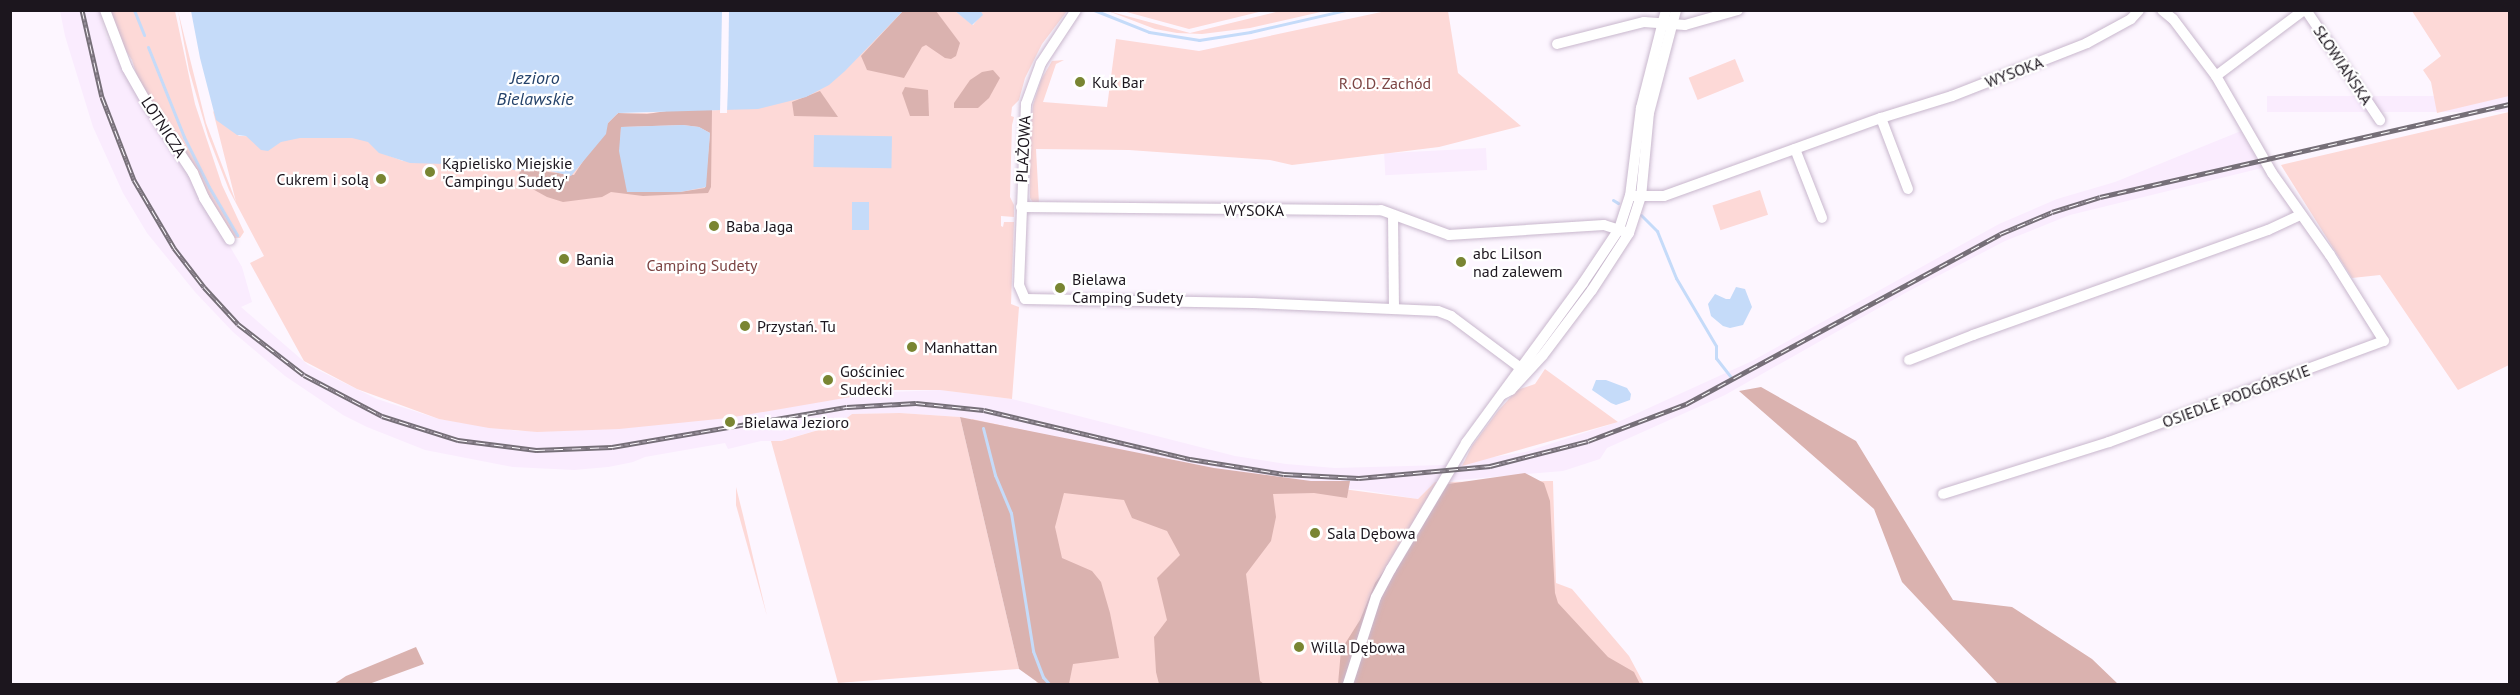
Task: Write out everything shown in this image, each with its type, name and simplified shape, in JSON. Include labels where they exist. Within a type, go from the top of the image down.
[{"type":"street","name":"LOTNICZA","points":[[105,10],[127,68],[148,105],[193,173],[204,198],[230,240]]},
{"type":"street","name":"PLAŻOWA","points":[[1076,10],[1044,58],[1029,91],[1023,123],[1019,285],[1025,299],[1395,308]]},
{"type":"street","points":[[1666,10],[1667,24]]},
{"type":"street","points":[[1348,684],[1376,597],[1466,443],[1502,394],[1511,390],[1583,283],[1624,231],[1636,197],[1641,108],[1667,24],[1676,10]]},
{"type":"street","points":[[1557,44],[1644,22],[1695,23],[1738,10]]},
{"type":"street","name":"WYSOKA","points":[[1636,197],[1664,196],[1881,118],[1952,96],[2087,44],[2131,19],[2139,10]]},
{"type":"street","points":[[2162,10],[2173,19],[2216,76]]},
{"type":"street","name":"SŁOWIAŃSKA","points":[[2216,76],[2305,10],[2380,120]]},
{"type":"street","name":"OSIEDLE PODGÓRSKIE","points":[[1943,494],[2109,442],[2384,341],[2330,255],[2300,215],[2216,76]]},
{"type":"street","points":[[1881,118],[1908,189]]},
{"type":"street","points":[[1795,149],[1822,218]]},
{"type":"street","name":"WYSOKA","points":[[1021,207],[1381,210],[1442,234],[1460,236],[1604,225],[1624,231]]},
{"type":"street","points":[[1393,215],[1395,308],[1438,311],[1451,316],[1523,369]]},
{"type":"street","points":[[1909,360],[2268,230],[2300,215]]},
{"type":"shaded area","points":[[60,11],[99,11],[106,36],[242,267],[252,302],[241,307],[308,365],[377,399],[439,419],[518,431],[749,414],[867,393],[941,390],[1012,399],[1235,456],[1286,464],[1335,468],[1444,465],[1525,452],[1618,422],[1752,361],[1999,224],[2057,199],[2115,182],[2241,131],[2262,168],[2070,215],[2005,241],[1907,292],[1725,395],[1607,448],[1600,459],[1563,471],[1435,482],[1418,499],[1362,490],[1318,487],[1130,455],[961,417],[900,413],[852,414],[839,424],[780,441],[761,441],[728,449],[725,443],[645,457],[608,467],[574,470],[513,467],[425,450],[367,427],[343,415],[285,376],[233,332],[195,292],[147,233],[123,193],[93,127],[65,36]]},
{"type":"shaded area","points":[[903,11],[936,11],[960,43],[956,56],[951,59],[945,58],[926,45],[922,47],[904,78],[867,70],[861,56]]},
{"type":"shaded area","points":[[993,70],[1000,78],[989,98],[978,108],[954,108],[954,103],[970,80],[982,72]]},
{"type":"shaded area","points":[[905,87],[928,90],[929,116],[910,116],[902,93]]},
{"type":"shaded area","points":[[820,91],[838,117],[794,116],[792,102]]},
{"type":"shaded area","points":[[2267,96],[2509,96],[2509,112],[2267,112]]},
{"type":"shaded area","points":[[673,110],[712,110],[711,187],[708,193],[643,196],[611,192],[602,197],[563,202],[547,197],[518,181],[520,170],[523,169],[574,175],[608,123],[618,113],[647,114]],"holes":[[[683,125],[699,127],[710,133],[705,188],[680,192],[628,192],[620,153],[621,127]]]},
{"type":"shaded area","points":[[1486,148],[1487,170],[1385,175],[1384,153]]},
{"type":"shaded area","points":[[1761,387],[1856,441],[1953,600],[2012,607],[2092,659],[2118,684],[1998,684],[1902,582],[1874,509],[1739,391]]},
{"type":"shaded area","points":[[960,417],[1214,468],[1311,481],[1350,481],[1347,498],[1314,493],[1273,494],[1276,517],[1271,541],[1246,574],[1260,681],[1264,684],[1159,684],[1154,637],[1167,620],[1157,578],[1180,555],[1167,531],[1132,518],[1124,500],[1064,493],[1055,527],[1062,558],[1092,571],[1101,582],[1119,658],[1073,664],[1069,684],[1040,684],[1019,669]]},
{"type":"shaded area","points":[[1525,473],[1544,483],[1550,501],[1555,593],[1558,603],[1608,657],[1634,672],[1640,684],[1338,684],[1341,650],[1360,620],[1375,583],[1448,484]]},
{"type":"shaded area","points":[[416,647],[424,664],[369,684],[334,684],[346,676]]},
{"type":"green space","points":[[1123,10],[1263,11],[1189,29]]},
{"type":"green space","points":[[107,11],[175,11],[195,104],[222,185],[244,232],[240,238],[233,238],[139,83],[132,60],[118,39]]},
{"type":"green space","name":"Camping Sudety","points":[[178,11],[206,123],[236,202],[213,111],[239,136],[362,137],[387,155],[403,161],[480,165],[486,159],[617,114],[720,110],[903,11],[955,11],[973,25],[982,14],[981,11],[1067,11],[1042,44],[1025,78],[1019,100],[1012,107],[1011,116],[1014,117],[1010,197],[1014,205],[1014,217],[1001,216],[1001,226],[1003,227],[1004,222],[1014,222],[1011,304],[1019,307],[1012,399],[940,390],[891,390],[728,418],[619,429],[537,432],[489,428],[439,419],[357,389],[304,361],[250,263],[264,256],[229,190],[208,136],[189,70]]},
{"type":"green space","points":[[1108,11],[1190,33],[1280,11],[1325,11],[1250,28],[1202,34],[1177,33],[1155,29]]},
{"type":"green space","name":"R.O.D. Zachód","points":[[1386,11],[1448,11],[1458,73],[1521,126],[1439,147],[1292,165],[1270,160],[1129,150],[1036,149],[1039,204],[1034,204],[1030,198],[1030,137],[1033,105],[1041,80],[1052,61],[1064,60],[1056,64],[1043,102],[1107,107],[1116,39],[1199,51]]},
{"type":"green space","points":[[2412,11],[2509,11],[2509,96],[2437,113],[2431,82],[2423,70],[2441,56]]},
{"type":"green space","points":[[1735,59],[1744,81],[1698,100],[1689,78]]},
{"type":"green space","points":[[2509,112],[2509,365],[2458,390],[2380,275],[2352,278],[2281,165]]},
{"type":"green space","points":[[1760,190],[1768,215],[1720,230],[1712,205]]},
{"type":"green space","points":[[1545,369],[1618,422],[1462,466],[1472,446],[1498,411],[1517,390],[1535,384]]},
{"type":"green space","points":[[900,413],[960,417],[1019,669],[838,683],[771,441],[781,441],[839,424],[852,414]]},
{"type":"green space","points":[[972,419],[1224,473],[1418,499],[1435,482],[1553,481],[1556,583],[1572,589],[1629,656],[1644,684],[1037,684]]},
{"type":"green space","points":[[736,487],[743,515],[767,616],[736,505]]},
{"type":"water","name":"Jezioro Bielawskie","points":[[191,11],[903,11],[845,71],[829,85],[806,97],[758,109],[618,113],[608,123],[606,134],[571,176],[542,169],[514,170],[493,160],[478,165],[410,163],[379,153],[368,142],[352,138],[300,138],[281,142],[268,151],[261,150],[246,136],[237,135],[216,120]]},
{"type":"water","points":[[955,11],[981,11],[983,15],[972,25]]},
{"type":"water","points":[[683,125],[699,127],[710,133],[706,187],[680,192],[627,192],[619,151],[621,127]]},
{"type":"water","points":[[814,135],[892,136],[891,168],[813,167]]},
{"type":"water","points":[[852,202],[869,202],[869,230],[852,230]]},
{"type":"water","points":[[1736,287],[1745,289],[1752,307],[1743,325],[1730,328],[1723,326],[1711,316],[1708,304],[1715,294],[1730,299]]},
{"type":"water","points":[[1596,380],[1606,380],[1627,388],[1631,394],[1630,400],[1616,405],[1611,403],[1592,390]]},
{"type":"pier","points":[[722,11],[729,11],[727,113],[720,113]]},
{"type":"waterway","points":[[134,10],[144,35]]},
{"type":"waterway","points":[[1094,10],[1149,32],[1199,40],[1250,32],[1346,10]]},
{"type":"waterway","points":[[148,47],[184,137],[237,235]]},
{"type":"waterway","points":[[1613,200],[1618,203]]},
{"type":"waterway","points":[[1641,215],[1657,231],[1676,278],[1716,346],[1716,358],[1730,376]]},
{"type":"waterway","points":[[983,428],[995,475],[1011,513],[1033,651],[1043,677],[1049,684]]},
{"type":"railway","points":[[82,10],[102,97],[134,180],[174,248],[204,287],[238,324],[304,375],[382,416],[458,440],[536,450],[612,447],[847,407],[916,403],[984,410],[1190,459],[1284,474],[1359,478],[1490,466],[1588,441],[1686,404],[2000,234],[2052,212],[2100,197],[2510,104]]},
{"type":"place","name":"Kuk Bar","points":[[1080,82]]},
{"type":"place","name":"Kąpielisko Miejskie 'Campingu Sudety'","points":[[430,172]]},
{"type":"place","name":"Cukrem i solą","points":[[381,179]]},
{"type":"place","name":"Baba Jaga","points":[[714,226]]},
{"type":"place","name":"Bania","points":[[564,259]]},
{"type":"place","name":"abc Lilson nad zalewem","points":[[1461,262]]},
{"type":"place","name":"Bielawa Camping Sudety","points":[[1060,288]]},
{"type":"place","name":"Przystań. Tu","points":[[745,326]]},
{"type":"place","name":"Manhattan","points":[[912,347]]},
{"type":"place","name":"Gościniec Sudecki","points":[[828,380]]},
{"type":"place","name":"Bielawa Jezioro","points":[[730,422]]},
{"type":"place","name":"Sala Dębowa","points":[[1315,533]]},
{"type":"place","name":"Willa Dębowa","points":[[1299,647]]}]
